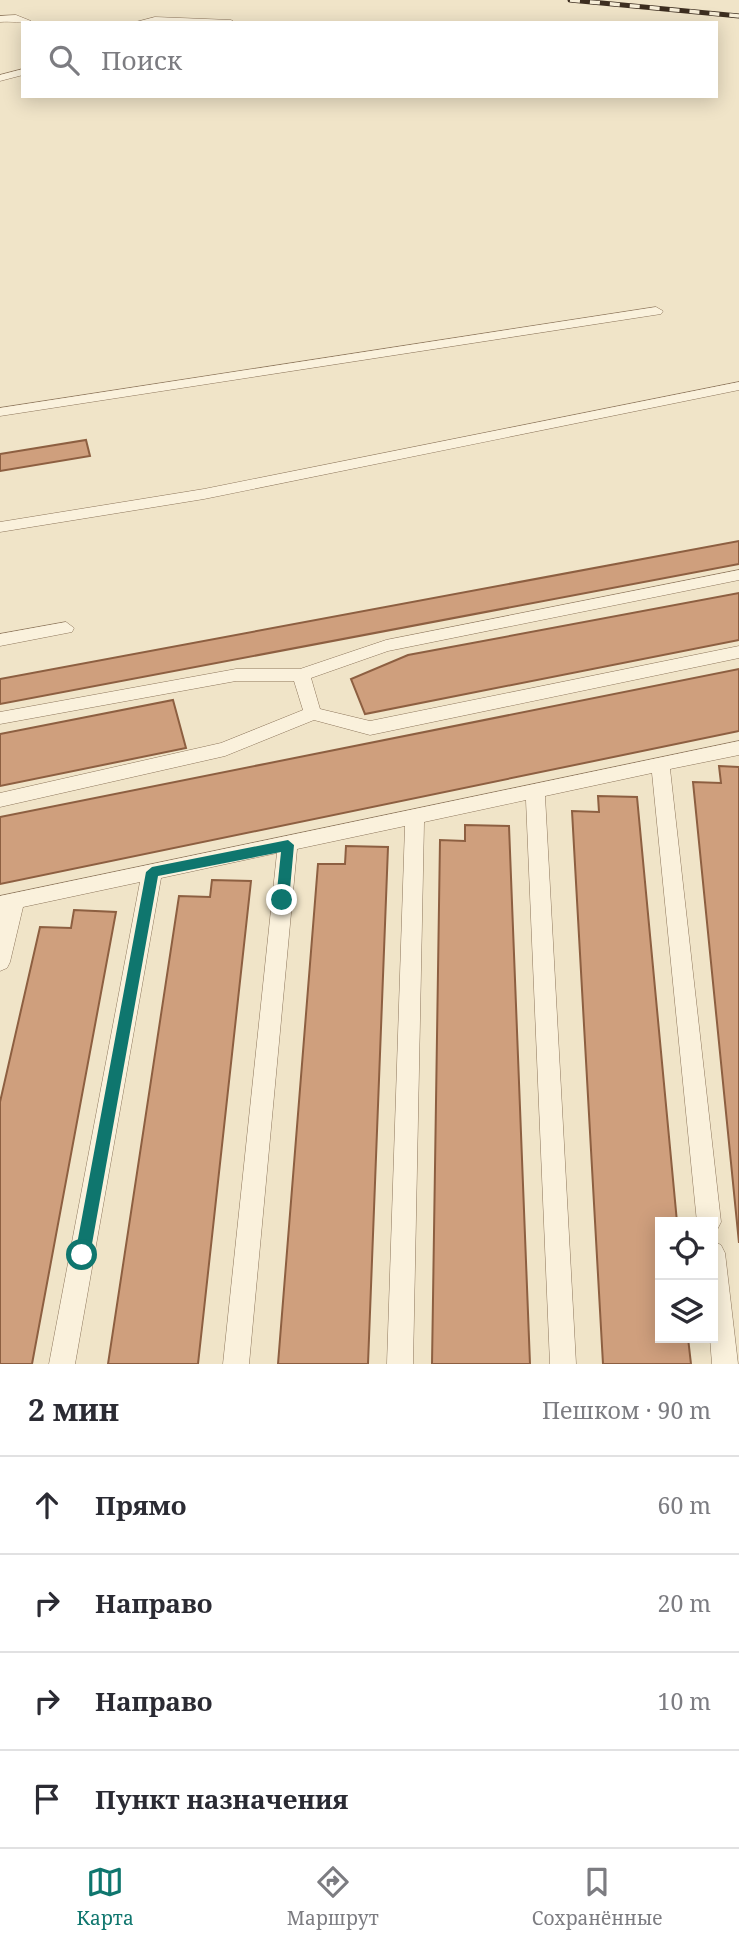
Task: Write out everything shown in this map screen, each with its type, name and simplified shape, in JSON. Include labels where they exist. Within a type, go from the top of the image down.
[{"type":"lane","points":[[0,19],[16,18],[23,21]]},
{"type":"lane","points":[[149,21],[180,21]]},
{"type":"lane","points":[[0,78],[21,73]]},
{"type":"lane","points":[[0,412],[656,311]]},
{"type":"lane","points":[[0,527],[204,494],[739,386]]},
{"type":"lane","points":[[0,718],[236,675],[300,675],[386,646],[739,575]]},
{"type":"lane","points":[[0,640],[66,628]]},
{"type":"lane","points":[[0,800],[225,748],[313,713],[370,728],[739,652]]},
{"type":"lane","points":[[300,675],[313,713]]},
{"type":"lane","points":[[0,962],[7,903],[739,748]]},
{"type":"lane","points":[[660,765],[708,1217]]},
{"type":"lane","points":[[535,792],[563,1364]]},
{"type":"lane","points":[[400,1364],[415,816]]},
{"type":"lane","points":[[236,1364],[288,845]]},
{"type":"lane","points":[[62,1364],[152,872]]},
{"type":"lane","points":[[716,1280],[725,1364]]},
{"type":"building","points":[[86,440],[90,456],[0,471],[0,454]]},
{"type":"building","points":[[739,541],[739,564],[0,704],[0,679]]},
{"type":"building","points":[[739,593],[739,640],[365,714],[351,679],[408,655]]},
{"type":"building","points":[[739,669],[739,731],[0,884],[0,817]]},
{"type":"building","points":[[173,700],[186,748],[0,786],[0,734]]},
{"type":"building","points":[[719,766],[739,767],[739,1243],[693,782],[721,783]]},
{"type":"building","points":[[598,796],[637,797],[677,1217],[655,1217],[655,1343],[689,1343],[691,1364],[603,1364],[572,811],[599,812]]},
{"type":"building","points":[[465,825],[509,826],[530,1364],[432,1364],[440,840],[465,841]]},
{"type":"building","points":[[346,846],[388,847],[368,1364],[278,1364],[318,864],[345,864]]},
{"type":"building","points":[[212,880],[251,881],[198,1364],[108,1364],[179,896],[210,897]]},
{"type":"building","points":[[74,910],[116,912],[32,1364],[0,1364],[0,1102],[40,927],[71,928]]},
{"type":"railway","points":[[570,0],[739,16]]},
{"type":"route","points":[[82,1255],[152,872],[288,845],[282,900]]}]
